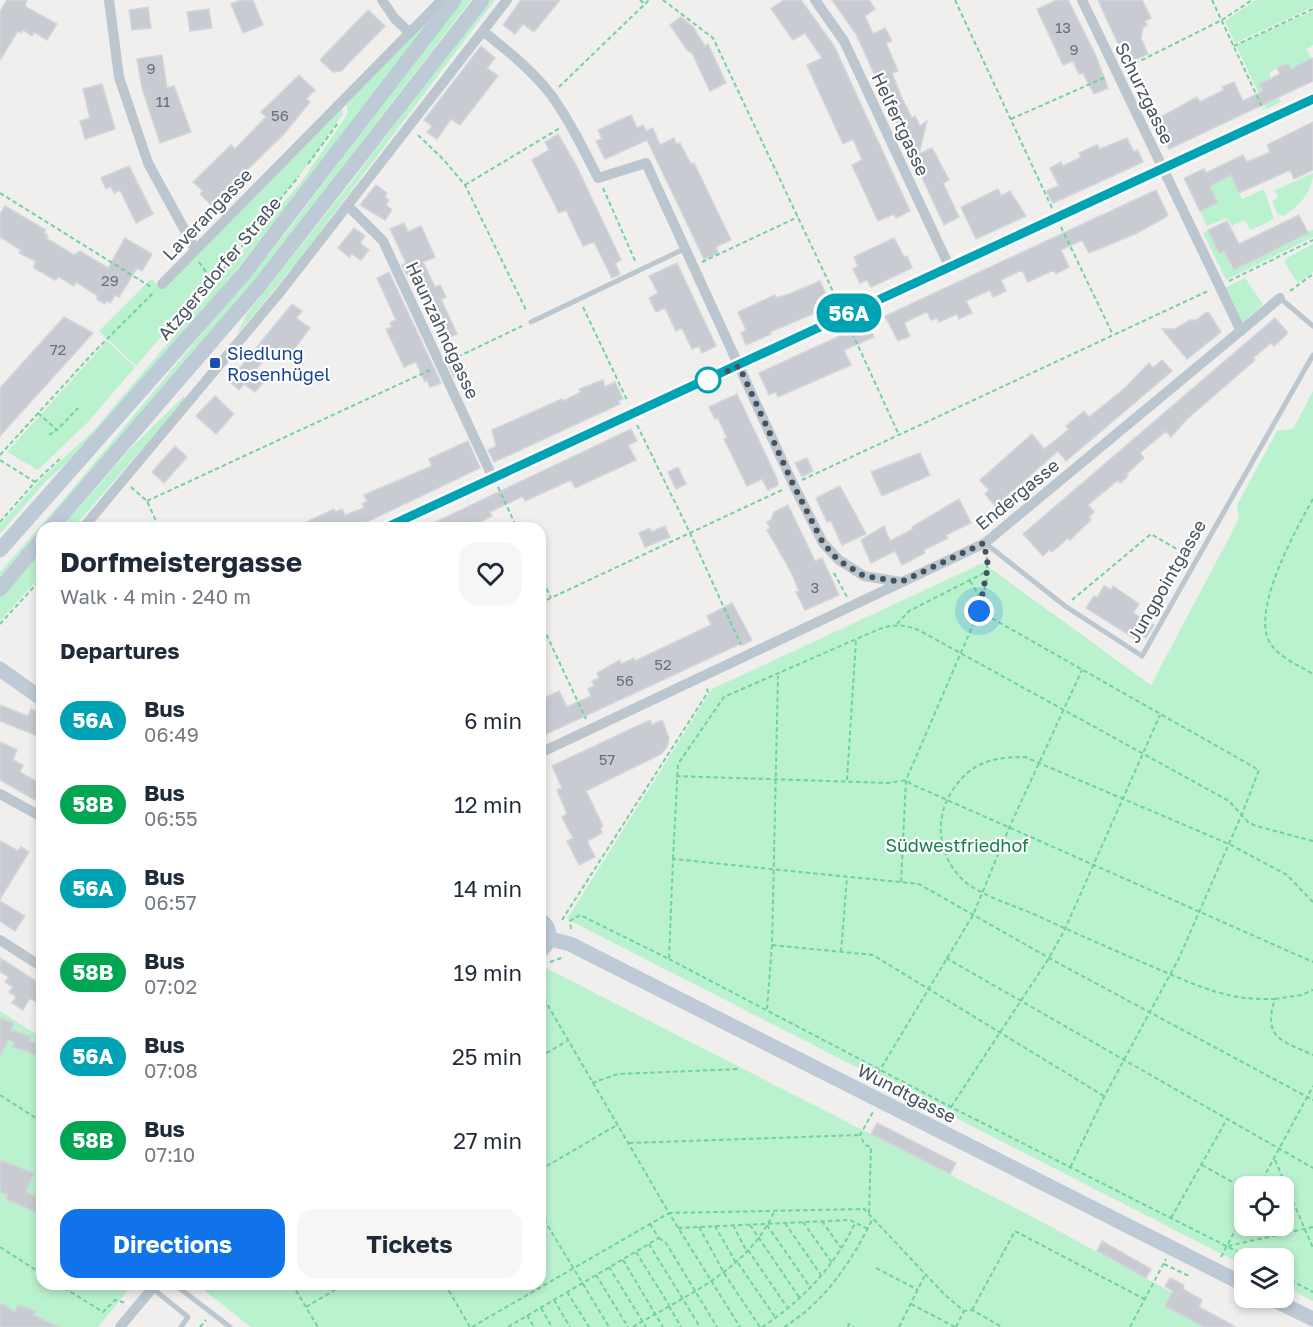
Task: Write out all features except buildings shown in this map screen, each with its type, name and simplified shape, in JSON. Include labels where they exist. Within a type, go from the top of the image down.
[{"type":"main road","name":"Atzgersdorfer Straße","points":[[0,550],[242,276],[453,0]]},
{"type":"main road","points":[[56,522],[261,285],[482,0]]},
{"type":"main road","points":[[0,589],[36,546]]},
{"type":"main road","points":[[0,669],[36,694]]},
{"type":"main road","name":"Wundtgasse","points":[[546,945],[572,939],[879,1101],[1234,1280]]},
{"type":"main road","points":[[1292,1308],[1313,1318]]},
{"type":"street","points":[[109,0],[119,78],[148,163],[194,251]]},
{"type":"street","points":[[382,0],[395,19],[409,32]]},
{"type":"street","name":"Laverangasse","points":[[159,287],[442,0]]},
{"type":"street","points":[[89,522],[281,291],[507,0]]},
{"type":"street","name":"Helfertgasse","points":[[815,0],[844,40],[949,266]]},
{"type":"street","name":"Schurzgasse","points":[[1082,0],[1241,331]]},
{"type":"street","points":[[484,32],[514,56],[550,95],[569,123],[598,178],[646,164],[793,484],[823,543],[838,560],[864,576],[901,582]]},
{"type":"street","points":[[398,522],[1313,99]]},
{"type":"street","name":"Haunzahndgasse","points":[[348,206],[383,241],[493,478]]},
{"type":"street","name":"Endergasse","points":[[546,750],[984,543],[1280,298]]},
{"type":"street","points":[[0,794],[36,814]]},
{"type":"street","points":[[0,940],[36,963]]},
{"type":"street","points":[[120,1327],[151,1290]]},
{"type":"lane","points":[[531,322],[684,249]]},
{"type":"lane","points":[[1280,298],[1313,326]]},
{"type":"lane","name":"Jungpointgasse","points":[[984,543],[1065,606],[1142,656],[1313,355]]},
{"type":"lane","points":[[158,1290],[188,1317],[181,1327]]},
{"type":"lane","points":[[182,1290],[230,1327]]},
{"type":"path","points":[[640,0],[646,5]]},
{"type":"path","points":[[550,95],[650,0]]},
{"type":"path","points":[[663,0],[713,38],[899,435]]},
{"type":"path","points":[[955,0],[1113,335]]},
{"type":"path","points":[[1212,0],[1268,120]]},
{"type":"path","points":[[1011,119],[1117,72],[1222,20],[1252,0]]},
{"type":"path","points":[[1234,46],[1313,9]]},
{"type":"path","points":[[307,166],[339,122]]},
{"type":"path","points":[[465,186],[569,123]]},
{"type":"path","points":[[147,501],[531,322],[465,186],[444,160],[408,126]]},
{"type":"path","name":"Atzgersdorfer Straße","points":[[194,251],[213,282],[301,175]]},
{"type":"path","points":[[598,178],[639,270]]},
{"type":"path","points":[[0,193],[159,287],[0,455]]},
{"type":"path","points":[[692,266],[798,217]]},
{"type":"path","points":[[546,600],[1313,240]]},
{"type":"path","points":[[1280,298],[1313,274]]},
{"type":"path","points":[[579,299],[690,533],[745,656]]},
{"type":"path","points":[[49,435],[78,408]]},
{"type":"path","points":[[38,413],[57,430]]},
{"type":"path","points":[[0,460],[35,482]]},
{"type":"path","points":[[493,478],[514,522]]},
{"type":"path","points":[[124,480],[147,501],[156,522]]},
{"type":"path","points":[[1313,499],[1272,585],[1266,618],[1266,634],[1272,647],[1313,674]]},
{"type":"path","points":[[1065,606],[1151,534],[1196,560]]},
{"type":"path","points":[[901,882],[906,780],[979,611],[988,571],[984,543]]},
{"type":"path","points":[[838,560],[833,569],[851,606]]},
{"type":"path","points":[[897,624],[909,611],[970,581],[978,574],[988,571]]},
{"type":"path","points":[[970,581],[982,600]]},
{"type":"path","points":[[0,624],[36,585]]},
{"type":"path","points":[[546,588],[551,598]]},
{"type":"path","points":[[979,611],[1259,770],[1171,975],[1104,1097],[1070,1168]]},
{"type":"path","points":[[669,959],[678,764],[724,697],[885,626],[897,624],[910,626],[961,653],[1229,801],[1248,822],[1313,841]]},
{"type":"path","points":[[546,634],[591,729]]},
{"type":"path","points":[[847,781],[856,639]]},
{"type":"path","points":[[874,1080],[973,915],[1009,828],[1082,670]]},
{"type":"path","points":[[767,1009],[772,945],[778,675]]},
{"type":"path","points":[[562,920],[708,692],[700,677]]},
{"type":"path","points":[[951,1107],[1049,958],[1065,929],[1160,715]]},
{"type":"path","points":[[1313,902],[1287,875],[1229,844],[1025,757],[1000,757],[974,766],[958,781],[946,800],[941,815],[941,843],[951,863],[963,880],[983,891],[1196,985],[1239,997],[1275,999],[1301,995],[1313,990]]},
{"type":"path","points":[[676,776],[888,783],[906,780]]},
{"type":"path","points":[[906,780],[910,784],[1093,866],[1313,962]]},
{"type":"path","points":[[674,859],[919,884],[1049,958],[1313,1100]]},
{"type":"path","points":[[841,952],[847,877]]},
{"type":"path","points":[[546,964],[566,956],[572,939],[569,924],[580,915],[1234,1250]]},
{"type":"path","points":[[772,945],[873,956],[1104,1097]]},
{"type":"path","points":[[946,958],[1313,1168]]},
{"type":"path","points":[[1275,999],[1270,1025],[1275,1036],[1313,1055]]},
{"type":"path","points":[[546,1003],[710,1282],[740,1327]]},
{"type":"path","points":[[546,1053],[567,1041]]},
{"type":"path","points":[[592,1083],[618,1074],[740,1069]]},
{"type":"path","points":[[1265,1176],[1313,1086]]},
{"type":"path","points":[[0,1095],[36,1118]]},
{"type":"path","points":[[860,1135],[879,1101]]},
{"type":"path","points":[[1172,1218],[1227,1119]]},
{"type":"path","points":[[546,1166],[617,1125]]},
{"type":"path","points":[[628,1143],[860,1135]]},
{"type":"path","points":[[860,1135],[865,1145],[871,1147],[869,1214]]},
{"type":"path","points":[[1275,1159],[1313,1248]]},
{"type":"path","points":[[1202,1165],[1234,1183]]},
{"type":"path","points":[[546,1284],[669,1213],[864,1209],[925,1275],[964,1311],[972,1310],[1002,1327]]},
{"type":"path","points":[[633,1327],[724,1274],[748,1251],[775,1211]]},
{"type":"path","points":[[784,1327],[815,1303],[833,1283],[848,1264],[873,1218]]},
{"type":"path","points":[[678,1228],[850,1220],[868,1229]]},
{"type":"path","points":[[822,1221],[841,1249]]},
{"type":"path","points":[[803,1222],[832,1263]]},
{"type":"path","points":[[699,1227],[724,1274],[761,1327],[800,1298],[832,1263],[855,1222]]},
{"type":"path","points":[[546,1223],[609,1327]]},
{"type":"path","points":[[785,1223],[821,1275]]},
{"type":"path","points":[[650,1224],[696,1290],[717,1327]]},
{"type":"path","points":[[750,1224],[800,1298]]},
{"type":"path","points":[[768,1224],[810,1287]]},
{"type":"path","points":[[733,1225],[748,1251],[788,1308]]},
{"type":"path","points":[[716,1226],[737,1263],[775,1318]]},
{"type":"path","points":[[1226,1246],[1313,1227]]},
{"type":"path","points":[[972,1310],[1015,1231],[1144,1299]]},
{"type":"path","points":[[1221,1257],[1234,1232]]},
{"type":"path","points":[[508,1327],[659,1238]]},
{"type":"path","points":[[649,1244],[699,1327]]},
{"type":"path","points":[[0,1247],[36,1270]]},
{"type":"path","points":[[1130,1327],[1172,1249]]},
{"type":"path","points":[[636,1252],[681,1327]]},
{"type":"path","points":[[623,1260],[663,1327]]},
{"type":"path","points":[[609,1267],[645,1327]]},
{"type":"path","points":[[876,1268],[918,1290]]},
{"type":"path","points":[[596,1275],[628,1327]]},
{"type":"path","points":[[899,1327],[925,1275]]},
{"type":"path","points":[[1294,1282],[1313,1292]]},
{"type":"path","points":[[68,1290],[103,1312],[115,1300],[138,1306]]},
{"type":"path","points":[[296,1290],[318,1327]]},
{"type":"path","points":[[306,1307],[335,1290]]},
{"type":"path","points":[[449,1290],[471,1327],[536,1290]]},
{"type":"path","points":[[567,1292],[589,1327]]},
{"type":"path","points":[[554,1300],[570,1327]]},
{"type":"path","points":[[910,1304],[955,1327],[964,1311]]},
{"type":"path","points":[[541,1308],[552,1327]]},
{"type":"path","points":[[527,1316],[534,1327]]},
{"type":"path","points":[[514,1323],[516,1327]]},
{"type":"path","points":[[848,1327],[849,1324],[854,1327]]},
{"type":"green space","points":[[462,0],[471,0],[246,292],[47,522],[44,522],[64,499],[285,234]]},
{"type":"green space","points":[[489,0],[495,0],[301,257],[237,335],[246,315],[352,181]]},
{"type":"green space","points":[[1256,0],[1313,0],[1313,7],[1235,43],[1225,21]]},
{"type":"green space","points":[[1313,11],[1313,45],[1306,49],[1312,59],[1291,69],[1288,63],[1270,72],[1270,79],[1259,84],[1267,103],[1279,98],[1281,102],[1266,109],[1236,45]]},
{"type":"green space","points":[[426,21],[428,23],[221,289],[84,447],[45,482],[0,534],[0,525],[40,480],[93,431],[214,289],[216,282],[302,181],[345,118],[348,111],[346,105]]},
{"type":"green space","points":[[342,102],[343,114],[300,175],[136,366],[99,331],[151,279],[161,288]]},
{"type":"green space","points":[[1313,173],[1304,198],[1283,216],[1278,214],[1272,201],[1278,198],[1275,190]]},
{"type":"green space","points":[[1231,175],[1242,199],[1264,189],[1274,219],[1251,230],[1244,220],[1232,226],[1227,218],[1207,226],[1200,211],[1218,203],[1208,183],[1212,184]]},
{"type":"green space","points":[[1208,230],[1220,253],[1313,230],[1313,237],[1226,280],[1203,233]]},
{"type":"green space","points":[[1313,244],[1313,272],[1298,283],[1284,262],[1287,258]]},
{"type":"green space","points":[[1245,278],[1263,304],[1243,322],[1240,321],[1225,288]]},
{"type":"green space","points":[[107,341],[135,367],[88,422],[38,470],[7,452]]},
{"type":"green space","name":"Südwestfriedhof","points":[[1313,391],[1313,1301],[1294,1291],[1294,1248],[1234,1248],[1234,1260],[567,919],[712,689],[983,563],[1151,685],[1239,519],[1237,505],[1277,431],[1293,429]]},
{"type":"green space","points":[[185,395],[184,401],[78,522],[66,522],[132,447]]},
{"type":"green space","points":[[36,531],[36,535],[0,577],[0,572]]},
{"type":"green space","points":[[36,556],[36,581],[0,621],[0,597]]},
{"type":"green space","points":[[546,968],[1029,1215],[1236,1327],[251,1327],[204,1290],[546,1290]]},
{"type":"green space","points":[[0,1011],[36,1034],[36,1290],[128,1290],[98,1327],[0,1327]]},
{"type":"bus line","name":"56A","points":[[398,522],[1313,99]]},
{"type":"place","name":"Siedlung Rosenhügel","points":[[215,363]]},
{"type":"route","points":[[708,380],[739,366],[793,484],[823,543],[838,560],[864,576],[901,582],[984,543],[988,566],[979,611]]}]
